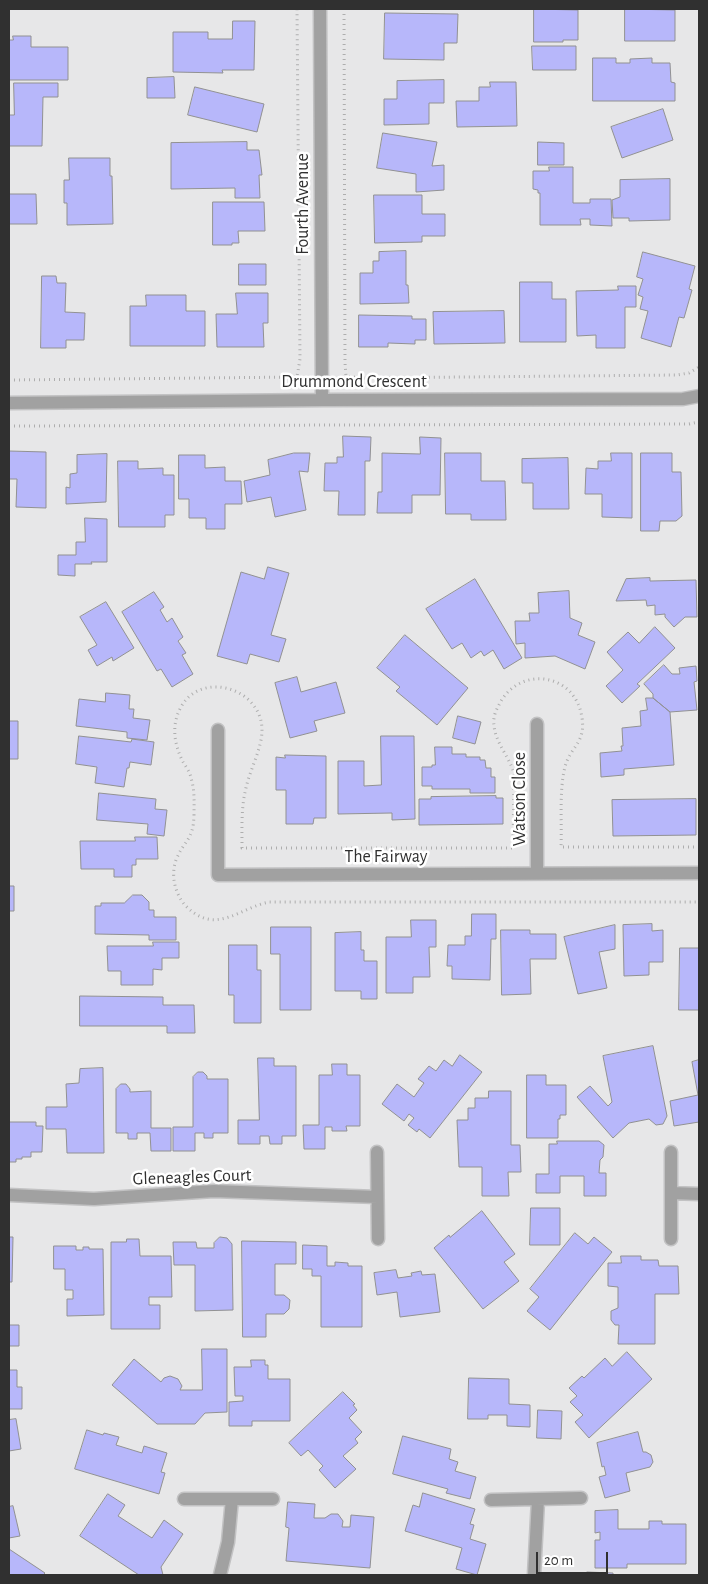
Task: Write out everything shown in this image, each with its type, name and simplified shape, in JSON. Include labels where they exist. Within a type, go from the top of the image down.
[{"type":"street","name":"Fourth Avenue","points":[[320,9],[322,400]]},
{"type":"street","name":"Drummond Crescent","points":[[9,403],[683,399],[699,396]]},
{"type":"street","name":"Watson Close","points":[[537,724],[537,873]]},
{"type":"street","name":"The Fairway","points":[[218,730],[218,875],[699,873]]},
{"type":"street","points":[[377,1152],[376,1197],[378,1239]]},
{"type":"street","points":[[671,1152],[671,1239]]},
{"type":"street","name":"Gleneagles Court","points":[[9,1195],[94,1199],[214,1191],[376,1197]]},
{"type":"street","points":[[671,1193],[699,1194]]},
{"type":"street","points":[[491,1500],[581,1498]]},
{"type":"street","points":[[184,1499],[273,1499]]},
{"type":"street","points":[[220,1575],[228,1542],[232,1499]]},
{"type":"street","points":[[534,1575],[538,1500]]},
{"type":"path","points":[[9,380],[297,377],[300,359],[297,9]]},
{"type":"path","points":[[344,9],[346,376],[380,378],[677,375],[689,373],[699,367]]},
{"type":"path","points":[[9,426],[689,424],[699,422]]},
{"type":"path","points":[[513,848],[242,848],[243,803],[249,774],[260,742],[262,729],[260,717],[253,703],[245,695],[234,689],[224,687],[211,687],[200,690],[191,695],[181,706],[176,720],[174,735],[177,750],[191,776],[194,791],[194,829],[190,840],[176,862],[175,888],[180,900],[198,915],[209,919],[222,920],[233,917],[257,904],[269,902],[699,902]]},
{"type":"path","points":[[561,847],[699,847]]},
{"type":"building","points":[[534,9],[578,10],[578,40],[534,42]]},
{"type":"building","points":[[625,9],[675,10],[675,41],[625,41]]},
{"type":"building","points":[[385,13],[458,14],[457,43],[444,43],[444,60],[384,59]]},
{"type":"building","points":[[233,21],[255,21],[254,70],[222,70],[223,73],[173,72],[173,32],[208,32],[208,39],[232,39]]},
{"type":"building","points":[[13,36],[31,36],[31,47],[68,47],[68,80],[9,80],[9,40],[13,40]]},
{"type":"building","points":[[532,46],[576,46],[576,70],[533,70]]},
{"type":"building","points":[[593,58],[616,58],[616,63],[630,63],[630,59],[652,58],[652,63],[670,63],[671,82],[675,83],[675,101],[593,101]]},
{"type":"building","points":[[174,77],[175,98],[147,98],[147,78]]},
{"type":"building","points":[[444,80],[444,103],[429,103],[429,124],[384,125],[384,99],[397,99],[397,81]]},
{"type":"building","points":[[490,82],[516,82],[517,126],[457,127],[456,101],[479,101],[479,87],[490,87]]},
{"type":"building","points":[[14,83],[58,83],[58,97],[43,97],[42,146],[9,146],[9,115],[14,115]]},
{"type":"building","points":[[195,87],[264,104],[257,132],[188,115]]},
{"type":"building","points":[[663,109],[673,140],[622,158],[611,127]]},
{"type":"building","points":[[383,133],[437,142],[432,166],[444,165],[444,190],[416,192],[416,174],[377,168]]},
{"type":"building","points":[[247,142],[247,150],[259,150],[262,175],[259,175],[260,198],[235,198],[235,188],[171,189],[171,143]]},
{"type":"building","points":[[538,142],[564,143],[564,165],[538,165]]},
{"type":"building","points":[[69,158],[110,158],[113,224],[67,225],[67,203],[64,203],[64,180],[69,180]]},
{"type":"building","points":[[549,167],[573,167],[573,203],[590,203],[590,199],[611,199],[612,226],[590,225],[590,219],[580,219],[581,225],[540,225],[540,193],[538,193],[538,190],[533,189],[533,171],[549,171]]},
{"type":"building","points":[[670,179],[670,220],[629,221],[629,218],[613,218],[612,200],[620,197],[620,180]]},
{"type":"building","points":[[9,194],[36,194],[37,224],[9,224]]},
{"type":"building","points":[[374,195],[422,195],[422,214],[445,214],[445,236],[422,236],[422,242],[375,243]]},
{"type":"building","points":[[213,202],[264,202],[265,231],[238,231],[239,243],[213,245]]},
{"type":"building","points":[[406,251],[406,285],[408,285],[409,303],[360,304],[360,273],[373,273],[373,261],[379,261],[379,252]]},
{"type":"building","points":[[643,252],[695,266],[689,289],[692,290],[684,318],[679,317],[671,347],[641,338],[648,311],[640,309],[643,297],[638,295],[643,279],[637,277]]},
{"type":"building","points":[[239,264],[266,264],[266,285],[239,285]]},
{"type":"building","points":[[42,276],[56,276],[57,283],[66,283],[65,312],[85,313],[84,340],[66,340],[66,348],[41,348]]},
{"type":"building","points":[[520,282],[552,282],[552,299],[566,299],[566,342],[520,342]]},
{"type":"building","points":[[618,286],[636,286],[636,307],[625,307],[625,348],[596,348],[596,335],[577,336],[576,291],[618,290]]},
{"type":"building","points":[[236,293],[268,293],[268,323],[263,323],[264,347],[217,347],[216,314],[237,314]]},
{"type":"building","points":[[146,295],[186,295],[186,311],[205,311],[205,346],[130,346],[130,306],[146,306]]},
{"type":"building","points":[[504,311],[505,343],[434,344],[433,312]]},
{"type":"building","points":[[359,315],[412,316],[412,319],[426,319],[426,340],[415,340],[415,344],[388,343],[388,347],[359,347]]},
{"type":"building","points":[[343,436],[371,437],[370,461],[365,461],[365,515],[338,515],[339,491],[324,491],[325,463],[337,463],[337,457],[343,457]]},
{"type":"building","points":[[420,437],[441,438],[440,495],[412,495],[412,513],[377,513],[378,492],[382,492],[382,453],[420,454]]},
{"type":"building","points":[[9,451],[46,452],[46,508],[16,507],[17,479],[9,479]]},
{"type":"building","points":[[294,453],[310,453],[308,472],[299,471],[306,510],[275,517],[271,497],[247,502],[244,481],[270,475],[268,460]]},
{"type":"building","points":[[445,453],[481,453],[481,481],[505,481],[506,520],[471,520],[471,514],[446,514]]},
{"type":"building","points":[[611,453],[632,453],[632,518],[602,517],[602,494],[585,494],[586,468],[598,469],[598,461],[611,461]]},
{"type":"building","points":[[641,453],[672,453],[672,472],[681,472],[682,516],[676,521],[660,521],[659,531],[641,531]]},
{"type":"building","points":[[107,454],[106,502],[66,504],[66,487],[70,488],[70,474],[77,473],[77,455]]},
{"type":"building","points":[[179,455],[205,455],[205,468],[225,467],[225,481],[241,481],[242,504],[225,504],[225,529],[206,529],[206,518],[189,518],[189,499],[179,499]]},
{"type":"building","points":[[568,458],[569,509],[533,509],[533,483],[522,483],[522,459]]},
{"type":"building","points":[[118,461],[138,461],[138,469],[163,468],[163,475],[174,475],[174,515],[165,515],[165,527],[119,527]]},
{"type":"building","points":[[85,518],[107,519],[107,562],[75,564],[75,576],[58,575],[58,555],[76,555],[76,542],[85,542]]},
{"type":"building","points":[[268,567],[289,573],[271,635],[286,639],[279,662],[250,654],[247,664],[217,656],[241,572],[264,579]]},
{"type":"building","points":[[650,578],[650,581],[696,580],[697,617],[685,617],[674,627],[665,617],[665,614],[655,615],[655,605],[647,606],[646,600],[616,601],[626,579]]},
{"type":"building","points":[[475,579],[522,658],[504,669],[493,650],[484,656],[481,651],[471,658],[462,643],[452,649],[426,609]]},
{"type":"building","points":[[569,591],[570,618],[582,623],[578,635],[595,642],[585,669],[555,656],[525,658],[525,643],[516,644],[515,621],[530,621],[529,613],[539,613],[538,593]]},
{"type":"building","points":[[154,592],[164,607],[160,610],[167,622],[172,618],[183,637],[178,641],[186,653],[182,655],[193,674],[172,687],[161,669],[157,671],[122,612]]},
{"type":"building","points":[[106,602],[134,648],[113,661],[112,657],[97,666],[88,650],[97,645],[80,617]]},
{"type":"building","points":[[655,627],[675,648],[637,684],[640,686],[622,703],[606,686],[623,670],[607,652],[628,632],[639,643]]},
{"type":"building","points":[[405,635],[468,688],[437,725],[396,691],[400,687],[377,668]]},
{"type":"building","points":[[664,665],[672,674],[680,674],[679,668],[696,666],[697,681],[694,682],[697,710],[670,712],[653,698],[653,694],[644,684]]},
{"type":"building","points":[[297,677],[301,692],[336,682],[345,713],[314,721],[317,731],[290,738],[275,683]]},
{"type":"building","points":[[106,693],[130,695],[129,709],[134,709],[133,718],[150,720],[147,740],[127,738],[127,732],[76,726],[79,699],[105,702]]},
{"type":"building","points":[[646,698],[653,698],[670,712],[674,765],[624,769],[624,775],[601,777],[600,753],[622,751],[622,728],[641,726],[640,711],[647,710]]},
{"type":"building","points":[[458,716],[481,722],[475,744],[453,738]]},
{"type":"building","points":[[9,721],[18,721],[18,759],[9,759]]},
{"type":"building","points":[[79,736],[131,742],[132,739],[154,742],[151,765],[130,762],[129,768],[127,768],[124,787],[95,783],[97,767],[76,764]]},
{"type":"building","points":[[381,736],[414,736],[415,819],[392,820],[392,813],[338,814],[338,761],[364,761],[364,786],[381,785]]},
{"type":"building","points":[[435,747],[452,747],[452,754],[466,754],[466,757],[480,757],[480,760],[485,760],[486,768],[491,768],[491,777],[495,777],[495,793],[470,793],[470,789],[432,789],[432,786],[422,786],[422,767],[432,767],[432,765],[435,765]]},
{"type":"building","points":[[285,755],[326,756],[326,818],[314,818],[313,824],[286,824],[286,790],[276,790],[276,757],[285,758]]},
{"type":"building","points":[[99,793],[156,799],[155,809],[167,810],[164,836],[147,834],[148,824],[97,820]]},
{"type":"building","points":[[496,796],[496,798],[503,798],[503,824],[419,825],[419,799],[431,799],[431,797]]},
{"type":"building","points":[[696,799],[696,835],[613,836],[612,800]]},
{"type":"building","points":[[135,837],[157,837],[158,859],[136,859],[136,865],[132,865],[132,877],[114,877],[114,869],[81,869],[80,841],[135,841]]},
{"type":"building","points":[[9,886],[14,886],[14,911],[9,911]]},
{"type":"building","points":[[133,895],[142,895],[149,902],[149,910],[154,910],[154,917],[176,917],[176,940],[149,940],[149,935],[95,934],[95,906],[101,906],[101,903],[124,903]]},
{"type":"building","points":[[472,914],[496,914],[496,939],[491,939],[490,980],[452,979],[452,966],[447,966],[448,945],[465,945],[465,936],[471,936]]},
{"type":"building","points":[[411,920],[436,920],[436,947],[429,947],[430,977],[413,977],[413,993],[386,993],[386,937],[411,937]]},
{"type":"building","points":[[652,924],[652,931],[663,930],[663,962],[649,962],[649,975],[624,976],[623,925]]},
{"type":"building","points":[[615,925],[615,949],[599,952],[607,988],[578,994],[564,937]]},
{"type":"building","points":[[271,927],[311,927],[311,1010],[280,1010],[280,954],[271,954]]},
{"type":"building","points":[[501,930],[530,930],[530,934],[556,934],[556,959],[530,959],[531,994],[502,995]]},
{"type":"building","points":[[361,932],[361,950],[364,950],[364,961],[377,961],[377,999],[361,999],[361,991],[335,991],[335,933]]},
{"type":"building","points":[[153,942],[179,942],[179,958],[162,958],[162,970],[153,969],[153,985],[121,985],[121,971],[108,971],[107,946],[153,946]]},
{"type":"building","points":[[229,945],[257,945],[257,970],[261,970],[261,1023],[234,1023],[234,995],[229,995]]},
{"type":"building","points":[[680,948],[699,948],[699,1010],[679,1010]]},
{"type":"building","points":[[80,996],[163,997],[163,1005],[194,1005],[195,1033],[167,1033],[167,1026],[80,1026]]},
{"type":"building","points":[[653,1046],[667,1116],[663,1124],[656,1125],[649,1119],[629,1123],[613,1138],[577,1097],[590,1086],[608,1106],[612,1102],[603,1056]]},
{"type":"building","points":[[460,1055],[482,1072],[430,1138],[419,1129],[417,1132],[408,1125],[414,1118],[409,1114],[404,1121],[382,1104],[397,1084],[414,1097],[424,1083],[418,1079],[429,1066],[436,1071],[444,1060],[452,1066]]},
{"type":"building","points":[[258,1058],[274,1058],[274,1066],[296,1066],[296,1136],[282,1136],[282,1144],[270,1144],[269,1136],[260,1136],[260,1144],[238,1144],[238,1120],[259,1120]]},
{"type":"building","points":[[699,1060],[699,1122],[674,1126],[670,1101],[698,1095],[692,1062]]},
{"type":"building","points":[[332,1064],[347,1064],[347,1075],[360,1075],[360,1126],[346,1126],[347,1131],[332,1131],[332,1127],[325,1127],[325,1149],[304,1149],[303,1125],[319,1125],[319,1075],[332,1075]]},
{"type":"building","points":[[103,1068],[104,1153],[67,1153],[66,1129],[46,1129],[46,1107],[67,1107],[66,1084],[79,1083],[80,1069]]},
{"type":"building","points":[[198,1072],[203,1072],[207,1079],[228,1079],[228,1133],[213,1133],[213,1138],[204,1138],[204,1133],[195,1133],[195,1151],[173,1151],[173,1127],[193,1127],[193,1077]]},
{"type":"building","points":[[527,1075],[546,1075],[546,1085],[566,1085],[566,1115],[560,1115],[560,1119],[558,1119],[558,1138],[527,1138]]},
{"type":"building","points":[[121,1084],[126,1084],[130,1092],[151,1091],[151,1128],[171,1128],[171,1151],[151,1151],[150,1133],[137,1133],[137,1139],[128,1139],[128,1133],[116,1133],[116,1089]]},
{"type":"building","points":[[489,1091],[511,1091],[511,1145],[520,1145],[521,1172],[508,1172],[509,1196],[482,1196],[482,1167],[459,1167],[457,1120],[468,1120],[468,1108],[475,1108],[475,1098],[488,1098]]},
{"type":"building","points":[[9,1122],[36,1122],[36,1126],[43,1126],[42,1152],[31,1152],[31,1157],[22,1157],[22,1159],[16,1159],[16,1162],[9,1162]]},
{"type":"building","points":[[557,1141],[599,1141],[604,1145],[599,1173],[606,1173],[606,1196],[584,1196],[584,1176],[560,1176],[560,1193],[536,1193],[536,1174],[549,1174],[549,1144],[557,1144]]},
{"type":"building","points":[[531,1208],[560,1208],[560,1245],[530,1245]]},
{"type":"building","points":[[482,1211],[515,1254],[504,1262],[519,1281],[483,1309],[434,1248]]},
{"type":"building","points":[[575,1233],[588,1244],[594,1237],[612,1252],[550,1330],[527,1311],[539,1297],[530,1289]]},
{"type":"building","points":[[9,1237],[13,1237],[12,1282],[9,1282]]},
{"type":"building","points":[[220,1237],[227,1238],[232,1244],[233,1310],[195,1311],[195,1265],[174,1265],[173,1242],[196,1242],[197,1248],[214,1248],[214,1243]]},
{"type":"building","points":[[127,1239],[139,1239],[140,1256],[171,1256],[172,1297],[149,1297],[149,1305],[160,1305],[160,1329],[111,1329],[111,1242],[126,1242]]},
{"type":"building","points":[[242,1241],[296,1242],[296,1264],[275,1264],[275,1295],[284,1295],[290,1300],[289,1309],[284,1314],[266,1314],[266,1337],[243,1337]]},
{"type":"building","points":[[303,1245],[327,1246],[327,1266],[335,1266],[335,1262],[348,1263],[348,1266],[362,1266],[362,1327],[321,1327],[321,1276],[312,1276],[312,1269],[303,1269]]},
{"type":"building","points":[[54,1246],[76,1246],[76,1250],[83,1250],[83,1247],[103,1249],[104,1315],[67,1316],[67,1299],[73,1299],[73,1290],[65,1290],[65,1269],[54,1269]]},
{"type":"building","points":[[621,1256],[641,1256],[641,1260],[658,1260],[659,1266],[678,1266],[679,1294],[655,1294],[655,1344],[618,1344],[619,1325],[615,1325],[611,1320],[611,1311],[618,1308],[618,1287],[608,1286],[608,1263],[621,1263]]},
{"type":"building","points":[[396,1270],[398,1278],[412,1276],[411,1273],[421,1271],[422,1275],[435,1274],[440,1312],[400,1317],[397,1292],[377,1295],[374,1273]]},
{"type":"building","points":[[9,1325],[19,1325],[19,1346],[9,1346]]},
{"type":"building","points":[[202,1349],[227,1349],[227,1412],[205,1413],[195,1424],[157,1424],[112,1385],[134,1359],[161,1382],[164,1378],[170,1376],[178,1379],[182,1386],[180,1390],[202,1390]]},
{"type":"building","points":[[627,1352],[652,1379],[589,1438],[575,1422],[583,1415],[570,1402],[577,1396],[569,1388],[582,1376],[584,1378],[605,1358],[612,1366]]},
{"type":"building","points":[[251,1360],[265,1360],[265,1365],[268,1365],[268,1379],[290,1379],[290,1421],[252,1421],[252,1426],[229,1426],[229,1402],[243,1401],[243,1396],[235,1396],[234,1367],[251,1367]]},
{"type":"building","points":[[9,1370],[17,1370],[17,1387],[22,1387],[22,1409],[9,1409]]},
{"type":"building","points":[[469,1378],[509,1379],[509,1404],[530,1405],[530,1427],[507,1426],[507,1415],[488,1415],[488,1419],[468,1419]]},
{"type":"building","points":[[343,1392],[355,1404],[353,1405],[357,1410],[349,1418],[362,1432],[355,1439],[358,1443],[343,1456],[356,1469],[335,1488],[319,1470],[323,1466],[308,1450],[301,1456],[289,1443]]},
{"type":"building","points":[[538,1410],[562,1411],[561,1439],[537,1438]]},
{"type":"building","points":[[16,1419],[21,1449],[9,1451],[9,1420]]},
{"type":"building","points":[[87,1430],[119,1437],[116,1445],[142,1453],[144,1446],[167,1453],[161,1472],[165,1473],[159,1494],[75,1469]]},
{"type":"building","points":[[638,1432],[643,1452],[651,1455],[653,1462],[650,1467],[626,1473],[630,1491],[605,1498],[599,1477],[606,1475],[604,1466],[602,1467],[597,1443]]},
{"type":"building","points":[[403,1436],[451,1449],[449,1459],[458,1462],[455,1471],[476,1477],[470,1499],[446,1493],[448,1489],[393,1474]]},
{"type":"building","points":[[423,1493],[475,1509],[470,1524],[474,1525],[470,1539],[486,1544],[477,1575],[456,1569],[462,1548],[405,1531],[413,1505],[419,1507]]},
{"type":"building","points":[[108,1494],[125,1505],[118,1516],[152,1538],[164,1520],[183,1534],[161,1567],[163,1575],[139,1575],[80,1536]]},
{"type":"building","points":[[288,1502],[315,1504],[314,1518],[325,1518],[331,1514],[338,1514],[343,1521],[342,1527],[350,1527],[351,1515],[374,1517],[370,1568],[286,1561],[289,1528],[286,1527]]},
{"type":"building","points":[[13,1506],[20,1536],[9,1538],[9,1507]]},
{"type":"building","points":[[618,1510],[618,1529],[649,1529],[649,1521],[662,1521],[662,1524],[686,1524],[686,1564],[627,1564],[627,1568],[595,1568],[595,1540],[600,1540],[600,1532],[595,1533],[595,1511]]},
{"type":"building","points":[[9,1549],[45,1573],[43,1575],[9,1575]]},
{"type":"building","points":[[587,1572],[613,1573],[613,1575],[587,1575]]}]
